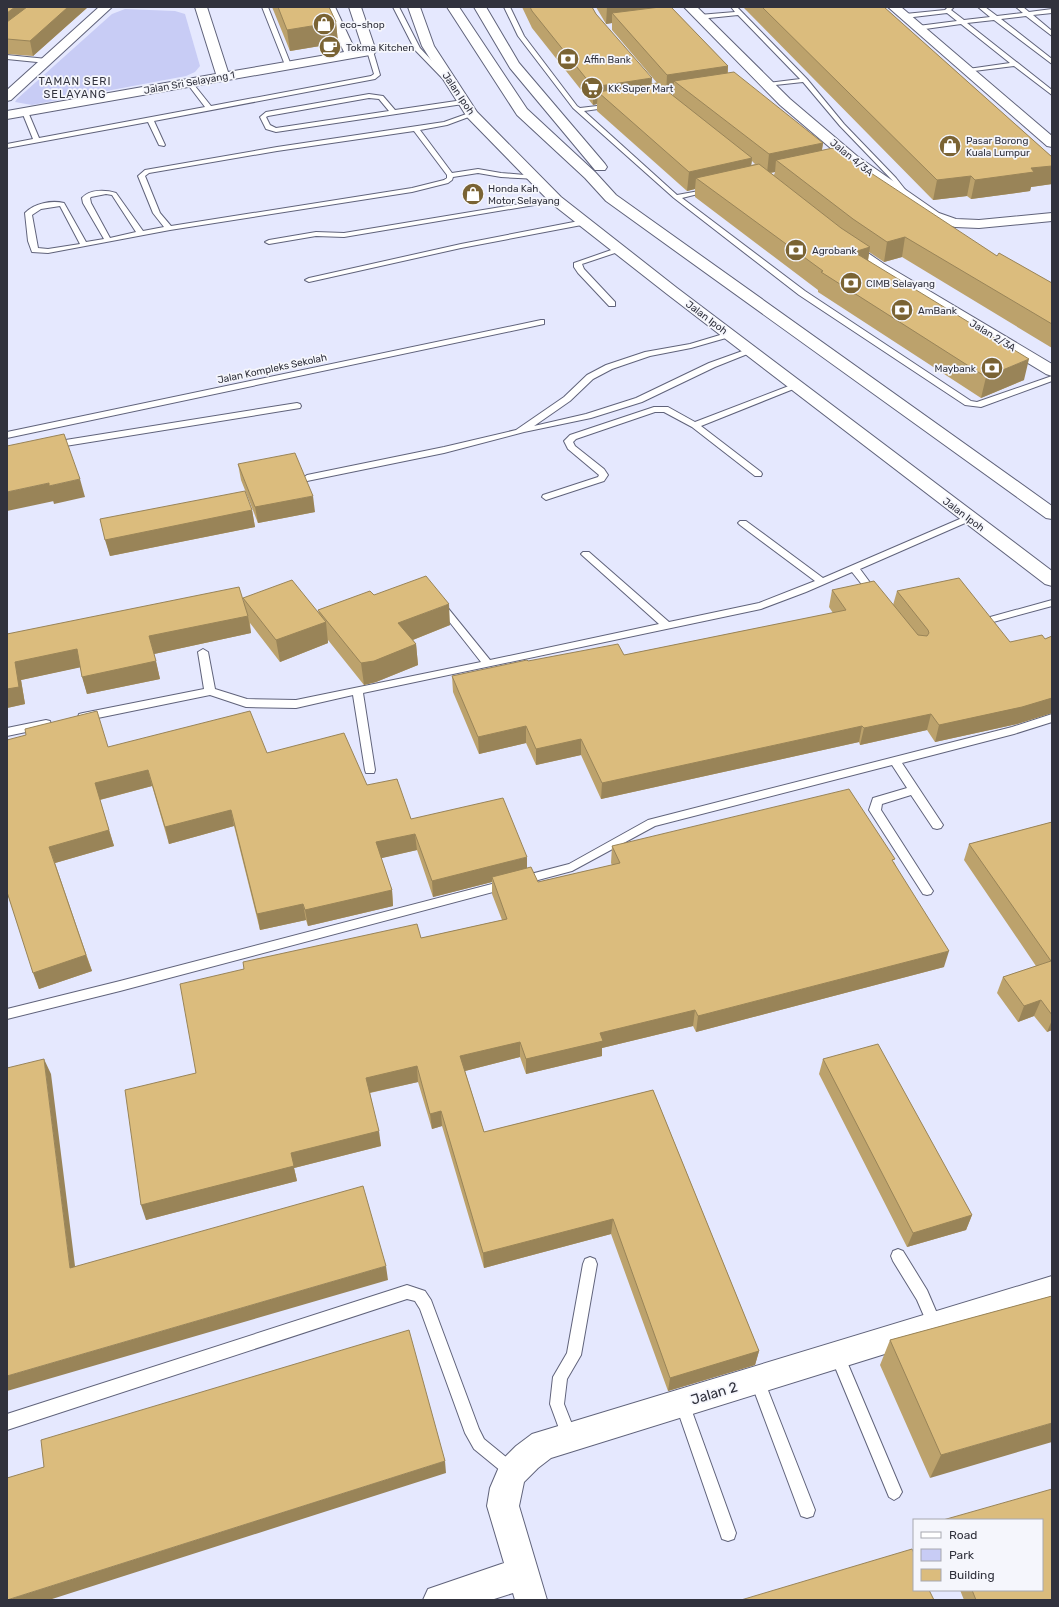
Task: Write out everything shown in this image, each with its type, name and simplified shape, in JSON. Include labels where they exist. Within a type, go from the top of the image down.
[{"type":"main road","points":[[7,97],[106,7]]},
{"type":"main road","points":[[201,7],[224,76]]},
{"type":"main road","points":[[329,7],[351,54]]},
{"type":"main road","points":[[355,7],[370,51]]},
{"type":"main road","name":"Jalan Ipoh","points":[[414,7],[428,46],[463,102],[472,114],[556,200],[969,518],[1052,580]]},
{"type":"main road","points":[[452,7],[522,112],[590,175],[611,198],[1052,514]]},
{"type":"main road","points":[[480,7],[514,65],[577,141],[605,172],[611,198]]},
{"type":"main road","points":[[894,7],[1052,143]]},
{"type":"main road","name":"Jalan 4/3A","points":[[695,12],[768,85],[852,159],[934,216],[955,223],[980,224],[1052,217]]},
{"type":"main road","name":"Jalan Sri Selayang 1","points":[[7,115],[370,51]]},
{"type":"main road","name":"Jalan 2/3A","points":[[832,234],[879,267],[1052,371]]},
{"type":"main road","name":"Jalan 2","points":[[526,1587],[503,1506],[506,1488],[513,1471],[527,1457],[543,1445],[1052,1289]]},
{"type":"main road","points":[[439,1600],[526,1587]]},
{"type":"lane","points":[[265,7],[288,65]]},
{"type":"lane","points":[[396,7],[417,49],[453,86]]},
{"type":"lane","points":[[507,7],[521,36],[579,110],[676,197],[802,293],[968,404],[978,405],[1052,378]]},
{"type":"lane","points":[[734,7],[805,80],[842,125],[894,179],[912,201]]},
{"type":"lane","points":[[981,7],[1052,62]]},
{"type":"lane","points":[[1019,7],[1052,34]]},
{"type":"lane","points":[[905,16],[950,9],[962,22],[1052,93]]},
{"type":"lane","points":[[918,28],[1052,11]]},
{"type":"lane","points":[[695,12],[740,12]]},
{"type":"lane","points":[[7,146],[373,78],[377,75],[370,51]]},
{"type":"lane","points":[[7,57],[46,61]]},
{"type":"lane","points":[[968,71],[1017,64]]},
{"type":"lane","points":[[768,85],[805,80]]},
{"type":"lane","points":[[189,82],[209,108]]},
{"type":"lane","points":[[394,113],[381,97],[369,96],[266,114],[263,117],[270,130],[276,130],[394,113],[463,102]]},
{"type":"lane","points":[[579,110],[616,104]]},
{"type":"lane","points":[[25,112],[37,140]]},
{"type":"lane","points":[[170,228],[165,226],[162,222],[141,176],[147,171],[445,124],[472,114]]},
{"type":"lane","points":[[150,119],[162,145]]},
{"type":"lane","points":[[415,128],[450,176]]},
{"type":"lane","points":[[84,245],[62,204],[54,204],[37,208],[31,211],[28,215],[35,250],[48,251],[84,245],[170,228],[412,190],[441,184],[450,179],[450,176],[478,171],[501,175],[536,178]]},
{"type":"lane","points":[[676,197],[712,189]]},
{"type":"lane","points":[[108,240],[87,203],[86,198],[89,195],[106,192],[114,194],[141,234]]},
{"type":"lane","points":[[269,242],[316,234],[344,235],[556,200]]},
{"type":"lane","points":[[309,280],[461,246],[584,222]]},
{"type":"lane","points":[[612,304],[578,266],[578,263],[620,250]]},
{"type":"lane","name":"Jalan Kompleks Sekolah","points":[[7,435],[541,322]]},
{"type":"lane","points":[[520,432],[567,399],[590,378],[609,367],[648,354],[691,346],[730,334]]},
{"type":"lane","points":[[307,478],[444,450],[588,416],[639,400],[712,366],[752,351]]},
{"type":"lane","points":[[695,425],[797,386]]},
{"type":"lane","points":[[45,446],[297,406]]},
{"type":"lane","points":[[546,497],[601,479],[604,475],[602,471],[571,446],[568,441],[573,437],[654,410],[665,409],[695,425],[758,474]]},
{"type":"lane","points":[[69,720],[210,691],[246,703],[296,704],[761,606],[822,582],[969,518]]},
{"type":"lane","points":[[743,523],[822,582]]},
{"type":"lane","points":[[586,554],[666,625]]},
{"type":"lane","points":[[854,568],[878,599]]},
{"type":"lane","points":[[433,596],[487,663]]},
{"type":"lane","points":[[986,621],[1052,603]]},
{"type":"lane","points":[[204,652],[210,691]]},
{"type":"lane","points":[[358,692],[370,770]]},
{"type":"lane","points":[[7,1014],[128,984],[572,867],[652,823],[1014,730],[1052,718]]},
{"type":"lane","points":[[7,732],[54,723]]},
{"type":"lane","points":[[895,761],[937,825]]},
{"type":"lane","points":[[914,790],[877,801],[875,810],[927,891]]},
{"type":"lane","points":[[898,1256],[922,1295],[935,1325]]},
{"type":"lane","points":[[569,1437],[557,1404],[560,1377],[574,1355],[590,1264]]},
{"type":"lane","points":[[7,1422],[406,1292],[420,1296],[426,1305],[473,1433],[479,1444],[513,1471]]},
{"type":"lane","points":[[837,1355],[894,1492]]},
{"type":"lane","points":[[756,1380],[806,1510]]},
{"type":"lane","points":[[682,1403],[728,1533]]},
{"type":"green space","points":[[125,9],[175,11],[185,14],[200,66],[195,72],[186,76],[32,105],[15,102],[112,14]]},
{"type":"building","points":[[7,7],[15,7],[7,13]]},
{"type":"building","points":[[27,7],[68,7],[30,41],[7,39],[7,22]]},
{"type":"building","points":[[278,7],[329,7],[336,22],[287,30]]},
{"type":"building","points":[[530,7],[592,7],[596,14],[652,78],[593,87]]},
{"type":"building","points":[[671,7],[728,66],[667,75],[612,13]]},
{"type":"building","points":[[762,7],[884,7],[1052,157],[1052,166],[1031,168],[1034,172],[975,180],[971,176],[937,180]]},
{"type":"building","points":[[734,72],[823,143],[769,154],[674,81]]},
{"type":"building","points":[[657,83],[752,158],[689,172],[598,92]]},
{"type":"building","points":[[833,148],[997,256],[999,253],[1052,283],[1052,324],[905,237],[887,242],[853,219],[776,160]]},
{"type":"building","points":[[759,164],[841,228],[870,247],[854,252],[1029,359],[986,377],[821,272],[823,271],[696,178]]},
{"type":"building","points":[[64,434],[80,479],[49,486],[49,483],[7,492],[7,446]]},
{"type":"building","points":[[295,453],[313,496],[255,507],[238,464]]},
{"type":"building","points":[[245,491],[252,510],[105,540],[100,519]]},
{"type":"building","points":[[426,576],[449,604],[398,623],[416,644],[374,661],[361,663],[318,610],[370,591],[374,595]]},
{"type":"building","points":[[959,578],[1010,642],[1042,635],[1045,639],[1052,636],[1052,698],[1022,707],[939,725],[931,714],[864,728],[862,726],[602,783],[581,739],[536,749],[526,726],[478,737],[452,676],[527,660],[618,644],[624,655],[846,610],[832,590],[874,581],[918,635],[927,636],[929,633],[928,630],[897,591]]},
{"type":"building","points":[[292,580],[326,622],[276,640],[243,598]]},
{"type":"building","points":[[239,587],[248,616],[149,636],[156,661],[82,677],[77,649],[15,662],[19,687],[7,689],[7,634]]},
{"type":"building","points":[[97,711],[108,747],[250,711],[267,753],[344,733],[367,785],[397,779],[411,819],[503,798],[527,857],[432,881],[415,834],[376,842],[392,890],[305,910],[303,904],[257,914],[231,810],[165,827],[148,770],[95,783],[109,830],[49,847],[86,955],[33,973],[7,892],[7,740],[26,735],[25,729]]},
{"type":"building","points":[[849,789],[895,859],[892,860],[949,951],[698,1016],[695,1010],[600,1033],[603,1041],[526,1059],[520,1042],[460,1056],[484,1132],[653,1090],[759,1351],[670,1378],[613,1219],[483,1253],[441,1111],[430,1114],[417,1066],[366,1078],[379,1131],[291,1153],[294,1166],[141,1205],[125,1090],[196,1073],[180,984],[244,969],[243,962],[417,924],[421,938],[507,919],[492,877],[531,867],[538,882],[620,863],[612,846]]},
{"type":"building","points":[[1052,822],[1052,1015],[1041,1000],[1024,1006],[1003,977],[1051,961],[969,844]]},
{"type":"building","points":[[878,1044],[972,1215],[913,1233],[823,1059]]},
{"type":"building","points":[[44,1059],[70,1268],[363,1186],[386,1266],[7,1376],[7,1068]]},
{"type":"building","points":[[1052,1296],[1052,1423],[941,1455],[890,1340]]},
{"type":"building","points":[[409,1330],[445,1461],[7,1600],[7,1478],[44,1467],[41,1440]]},
{"type":"building","points":[[1052,1489],[1052,1600],[976,1600],[972,1591],[1043,1591],[1043,1519],[947,1519]]},
{"type":"building","points":[[912,1549],[913,1591],[930,1591],[934,1600],[741,1600]]},
{"type":"place","name":"eco-shop","points":[[324,24]]},
{"type":"place","name":"Tokma Kitchen","points":[[330,47]]},
{"type":"place","name":"Affin Bank","points":[[568,59]]},
{"type":"place","name":"KK Super Mart","points":[[592,88]]},
{"type":"place","name":"Pasar Borong Kuala Lumpur","points":[[950,146]]},
{"type":"place","name":"Honda Kah Motor Selayang","points":[[473,194]]},
{"type":"place","name":"Agrobank","points":[[796,250]]},
{"type":"place","name":"CIMB Selayang","points":[[851,283]]},
{"type":"place","name":"AmBank","points":[[902,310]]},
{"type":"place","name":"Maybank","points":[[992,368]]},
{"type":"district","name":"TAMAN SERI SELAYANG","points":[[75,87]]}]
